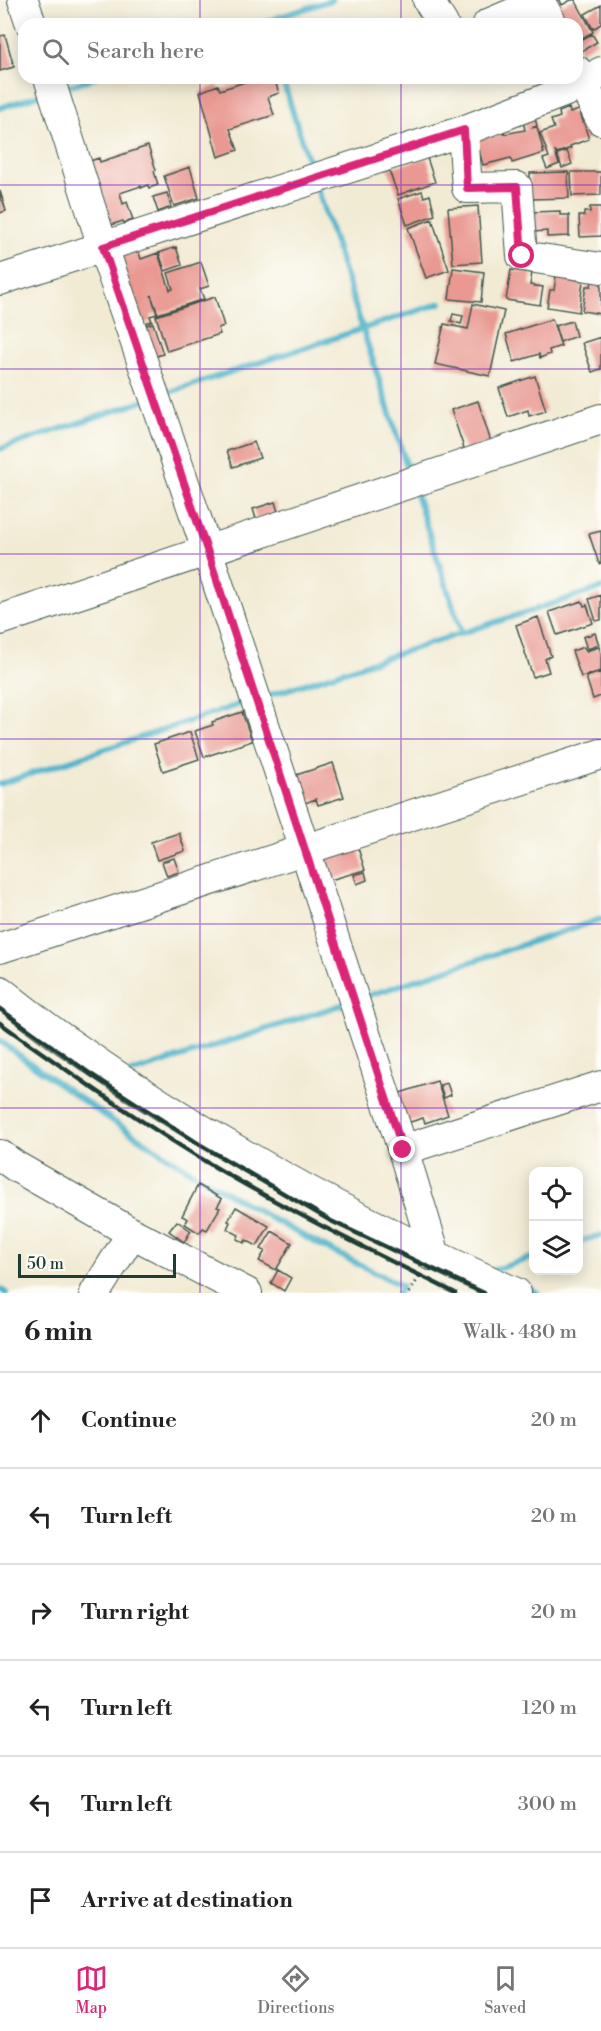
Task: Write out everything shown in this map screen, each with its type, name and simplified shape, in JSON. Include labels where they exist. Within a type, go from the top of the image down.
[{"type":"street","points":[[23,0],[29,18]]},
{"type":"street","points":[[428,0],[439,18]]},
{"type":"street","points":[[502,18],[540,2],[549,18]]},
{"type":"street","points":[[587,76],[601,120]]},
{"type":"street","points":[[51,84],[103,247],[207,550],[403,1150],[432,1245],[431,1255]]},
{"type":"street","points":[[0,280],[464,130],[569,84]]},
{"type":"street","points":[[464,130],[467,188],[517,187],[522,256],[601,268]]},
{"type":"street","points":[[0,620],[601,419]]},
{"type":"street","points":[[0,948],[601,754]]},
{"type":"street","points":[[0,991],[87,1056],[240,1152],[308,1191],[431,1255],[516,1293]]},
{"type":"street","points":[[403,1150],[601,1086]]},
{"type":"street","points":[[0,1155],[15,1166],[132,1233],[247,1293]]},
{"type":"street","points":[[95,1293],[132,1233]]},
{"type":"building","points":[[552,0],[560,0],[562,5],[575,0],[593,32],[583,38],[583,18],[562,18]]},
{"type":"building","points":[[601,5],[601,24],[593,29],[585,14]]},
{"type":"building","points":[[592,34],[597,42],[583,50],[583,39]]},
{"type":"building","points":[[5,35],[14,67],[0,71],[0,36]]},
{"type":"building","points":[[238,84],[276,84],[279,93],[268,97],[274,115],[230,129],[238,150],[218,157],[200,92],[218,85],[220,90]]},
{"type":"building","points":[[569,108],[570,113],[579,110],[589,139],[570,146],[571,148],[555,152],[559,164],[547,169],[543,159],[549,157],[540,133],[554,128],[551,120],[560,117],[559,112]]},
{"type":"building","points":[[535,118],[537,126],[531,128],[537,127],[544,153],[512,163],[511,158],[483,165],[476,138],[525,130],[523,121]]},
{"type":"building","points":[[148,146],[158,185],[149,188],[148,185],[141,188],[141,186],[120,193],[123,204],[127,202],[133,220],[108,226],[87,162],[99,158],[100,162]]},
{"type":"building","points":[[567,151],[572,164],[562,168],[557,154]]},
{"type":"building","points":[[427,158],[435,182],[398,195],[388,168]]},
{"type":"building","points":[[190,167],[199,198],[174,206],[164,176]]},
{"type":"building","points":[[568,172],[569,198],[530,199],[530,173]]},
{"type":"building","points":[[571,172],[601,172],[601,195],[572,196]]},
{"type":"building","points":[[0,191],[6,211],[0,213]]},
{"type":"building","points":[[422,191],[424,197],[430,195],[435,215],[407,225],[398,199]]},
{"type":"building","points":[[167,193],[171,207],[158,212],[153,197]]},
{"type":"building","points":[[478,206],[482,262],[453,264],[448,208]]},
{"type":"building","points":[[590,207],[601,207],[601,236],[580,237],[579,216],[584,216],[584,212],[590,212]]},
{"type":"building","points":[[560,211],[560,215],[569,215],[569,236],[547,237],[547,231],[533,232],[532,212]]},
{"type":"building","points":[[432,219],[449,270],[426,278],[408,228]]},
{"type":"building","points":[[176,247],[182,265],[165,271],[159,253]]},
{"type":"building","points":[[138,250],[141,259],[158,253],[170,290],[173,289],[168,273],[201,262],[209,286],[200,289],[204,299],[158,314],[151,295],[157,314],[150,316],[152,321],[139,325],[120,256]]},
{"type":"building","points":[[453,268],[484,272],[481,302],[449,299]]},
{"type":"building","points":[[511,270],[532,273],[530,285],[543,287],[540,305],[506,300]]},
{"type":"building","points":[[556,276],[583,281],[579,312],[547,307],[550,290],[554,290]]},
{"type":"building","points":[[592,281],[601,282],[601,314],[582,311],[586,286],[591,286]]},
{"type":"building","points":[[215,297],[224,326],[218,328],[220,334],[167,351],[156,316]]},
{"type":"building","points":[[473,304],[504,311],[490,376],[435,364],[444,324],[468,329]]},
{"type":"building","points":[[453,314],[463,316],[461,324],[451,321]]},
{"type":"building","points":[[552,319],[561,346],[549,350],[550,354],[540,358],[539,354],[514,362],[506,334]]},
{"type":"building","points":[[572,321],[576,336],[560,342],[555,326]]},
{"type":"building","points":[[153,323],[163,354],[151,358],[141,327]]},
{"type":"building","points":[[601,337],[601,369],[592,372],[582,343]]},
{"type":"building","points":[[535,376],[546,411],[529,416],[528,410],[508,417],[499,388]]},
{"type":"building","points":[[478,401],[491,442],[465,451],[451,410]]},
{"type":"building","points":[[254,442],[260,458],[233,467],[227,451]]},
{"type":"building","points":[[275,502],[278,512],[256,519],[253,509]]},
{"type":"building","points":[[601,531],[601,563],[599,564],[589,534]]},
{"type":"building","points":[[601,595],[601,620],[596,621],[589,599]]},
{"type":"building","points":[[582,601],[584,606],[587,605],[593,623],[557,635],[549,612]]},
{"type":"building","points":[[538,617],[551,656],[545,659],[549,672],[533,677],[516,625]]},
{"type":"building","points":[[595,633],[599,645],[587,649],[583,637]]},
{"type":"building","points":[[584,647],[586,651],[599,647],[601,671],[581,677],[572,651]]},
{"type":"building","points":[[601,672],[601,696],[593,699],[586,677]]},
{"type":"building","points":[[242,712],[252,741],[204,757],[195,731],[213,725],[212,722]]},
{"type":"building","points":[[190,732],[199,759],[163,771],[154,744]]},
{"type":"building","points":[[333,763],[344,797],[318,805],[316,799],[302,804],[293,776]]},
{"type":"building","points":[[179,833],[185,851],[157,860],[151,842]]},
{"type":"building","points":[[357,845],[365,870],[330,880],[323,856]]},
{"type":"building","points":[[174,858],[179,872],[167,876],[162,862]]},
{"type":"building","points":[[365,872],[367,880],[357,884],[354,875]]},
{"type":"building","points":[[437,1081],[448,1115],[425,1123],[423,1118],[404,1124],[394,1095]]},
{"type":"building","points":[[447,1083],[451,1095],[444,1098],[440,1085]]},
{"type":"building","points":[[198,1185],[222,1199],[217,1207],[220,1208],[207,1230],[203,1228],[199,1233],[185,1224],[188,1219],[182,1216]]},
{"type":"building","points":[[236,1207],[269,1226],[257,1246],[246,1240],[244,1243],[237,1239],[239,1235],[227,1229],[230,1222],[228,1221]]},
{"type":"building","points":[[177,1221],[191,1231],[184,1242],[169,1231]]},
{"type":"building","points":[[272,1231],[292,1243],[276,1270],[259,1261],[265,1251],[261,1249]]},
{"type":"building","points":[[278,1270],[291,1278],[284,1291],[271,1283]]},
{"type":"waterway","points":[[276,18],[332,0]]},
{"type":"waterway","points":[[62,88],[75,84]]},
{"type":"waterway","points":[[284,84],[309,163]]},
{"type":"waterway","points":[[0,108],[45,93]]},
{"type":"waterway","points":[[318,190],[408,470]]},
{"type":"waterway","points":[[164,394],[441,303]]},
{"type":"waterway","points":[[0,449],[147,400]]},
{"type":"waterway","points":[[415,491],[462,633],[601,588]]},
{"type":"waterway","points":[[264,697],[462,633]]},
{"type":"waterway","points":[[0,784],[247,702]]},
{"type":"waterway","points":[[364,997],[601,919]]},
{"type":"waterway","points":[[131,1073],[347,1003]]},
{"type":"waterway","points":[[0,1041],[71,1092],[182,1165],[296,1232],[402,1286],[398,1293]]},
{"type":"waterway","points":[[583,1240],[601,1235]]},
{"type":"waterway","points":[[491,1271],[529,1259]]},
{"type":"waterway","points":[[524,1287],[537,1293]]},
{"type":"waterway","points":[[0,1289],[6,1293]]},
{"type":"railway","points":[[0,1009],[92,1075],[199,1144],[331,1221],[484,1293]]},
{"type":"railway","points":[[0,1023],[101,1094],[205,1161],[360,1246],[455,1293]]},
{"type":"route","points":[[403,1150],[207,550],[103,247],[464,130],[467,188],[517,187],[522,256]]}]
